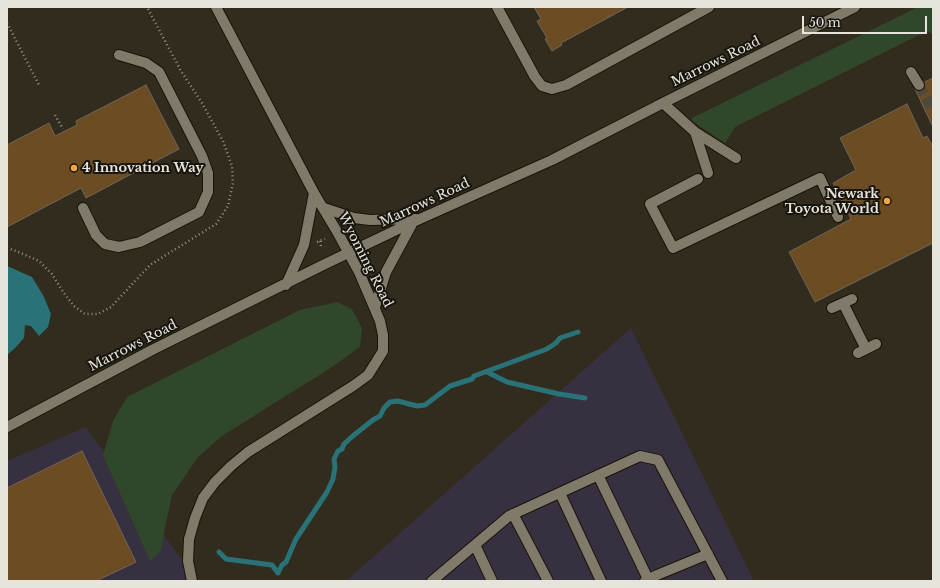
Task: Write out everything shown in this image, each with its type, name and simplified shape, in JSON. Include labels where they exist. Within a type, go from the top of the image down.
[{"type":"street","name":"Wyoming Road","points":[[192,581],[188,561],[190,539],[195,518],[203,498],[215,482],[248,452],[368,375],[383,351],[383,335],[380,321],[359,272],[339,234],[314,193],[216,7]]},
{"type":"street","points":[[497,7],[535,77],[542,86],[552,89],[566,85],[709,7]]},
{"type":"street","name":"Marrows Road","points":[[7,427],[152,350],[348,253],[552,160],[855,7]]},
{"type":"street","points":[[83,208],[96,235],[105,244],[119,247],[140,242],[198,212],[208,192],[208,173],[202,156],[159,72],[146,63],[119,55]]},
{"type":"street","points":[[911,72],[919,85]]},
{"type":"street","points":[[663,103],[696,132],[736,158]]},
{"type":"street","points":[[696,132],[708,173]]},
{"type":"street","points":[[698,179],[650,204],[673,248],[820,178],[838,217]]},
{"type":"street","points":[[286,285],[304,245],[314,193]]},
{"type":"street","points":[[324,208],[354,218],[370,220],[416,221],[386,272],[375,307]]},
{"type":"street","points":[[832,308],[847,301],[862,351],[876,344]]},
{"type":"street","points":[[432,581],[509,516],[640,456],[658,460],[722,581]]},
{"type":"street","points":[[598,475],[647,580],[708,554]]},
{"type":"street","points":[[560,493],[601,581]]},
{"type":"street","points":[[513,514],[548,581]]},
{"type":"street","points":[[475,545],[492,581]]},
{"type":"path","points":[[7,248],[39,261],[52,274],[74,306],[85,314],[98,314],[111,307],[150,265],[216,224],[228,206],[233,183],[232,166],[223,141],[182,71],[148,7]]},
{"type":"path","points":[[7,24],[40,87]]},
{"type":"path","points":[[55,115],[63,129]]},
{"type":"path","points":[[315,243],[325,239]]},
{"type":"path","points":[[320,241],[320,246]]},
{"type":"shaded area","points":[[631,328],[754,581],[346,581]]},
{"type":"shaded area","points":[[86,427],[197,581],[7,581],[7,461]]},
{"type":"green space","points":[[918,7],[933,7],[933,35],[929,32],[923,33],[735,127],[725,143],[692,121],[692,118]]},
{"type":"green space","points":[[337,302],[352,309],[362,328],[360,347],[329,369],[222,436],[198,457],[172,495],[161,551],[150,561],[103,455],[113,421],[127,397],[300,310]]},
{"type":"water","points":[[7,266],[32,277],[43,295],[51,314],[48,327],[39,336],[31,326],[25,325],[24,338],[7,355]]},
{"type":"building","points":[[534,7],[628,7],[561,43],[562,45],[552,51],[545,39],[547,38],[537,21],[541,19]]},
{"type":"building","points":[[933,78],[933,127],[914,87]]},
{"type":"building","name":"4 Innovation Way","points":[[146,85],[179,149],[86,198],[81,188],[7,227],[7,145],[49,123],[55,136],[77,125],[76,121]]},
{"type":"building","name":"Newark Toyota World","points":[[907,104],[923,138],[927,136],[933,147],[933,243],[815,302],[789,252],[851,219],[833,183],[856,170],[840,138]]},
{"type":"building","points":[[82,451],[136,562],[96,581],[7,581],[7,488]]},
{"type":"waterway","points":[[219,552],[226,559],[272,565],[278,573],[282,565],[286,562],[296,539],[327,492],[333,479],[335,467],[334,459],[338,451],[342,449],[344,444],[354,435],[380,416],[384,408],[390,402],[398,401],[417,406],[425,405],[450,386],[472,379],[474,376],[547,349],[556,343],[560,338],[578,332]]},
{"type":"waterway","points":[[487,372],[507,382],[559,394],[585,398]]},
{"type":"tunnel","points":[[919,85],[933,111]]},
{"type":"place","name":"4 Innovation Way","points":[[74,168]]},
{"type":"place","name":"Newark Toyota World","points":[[887,201]]}]
